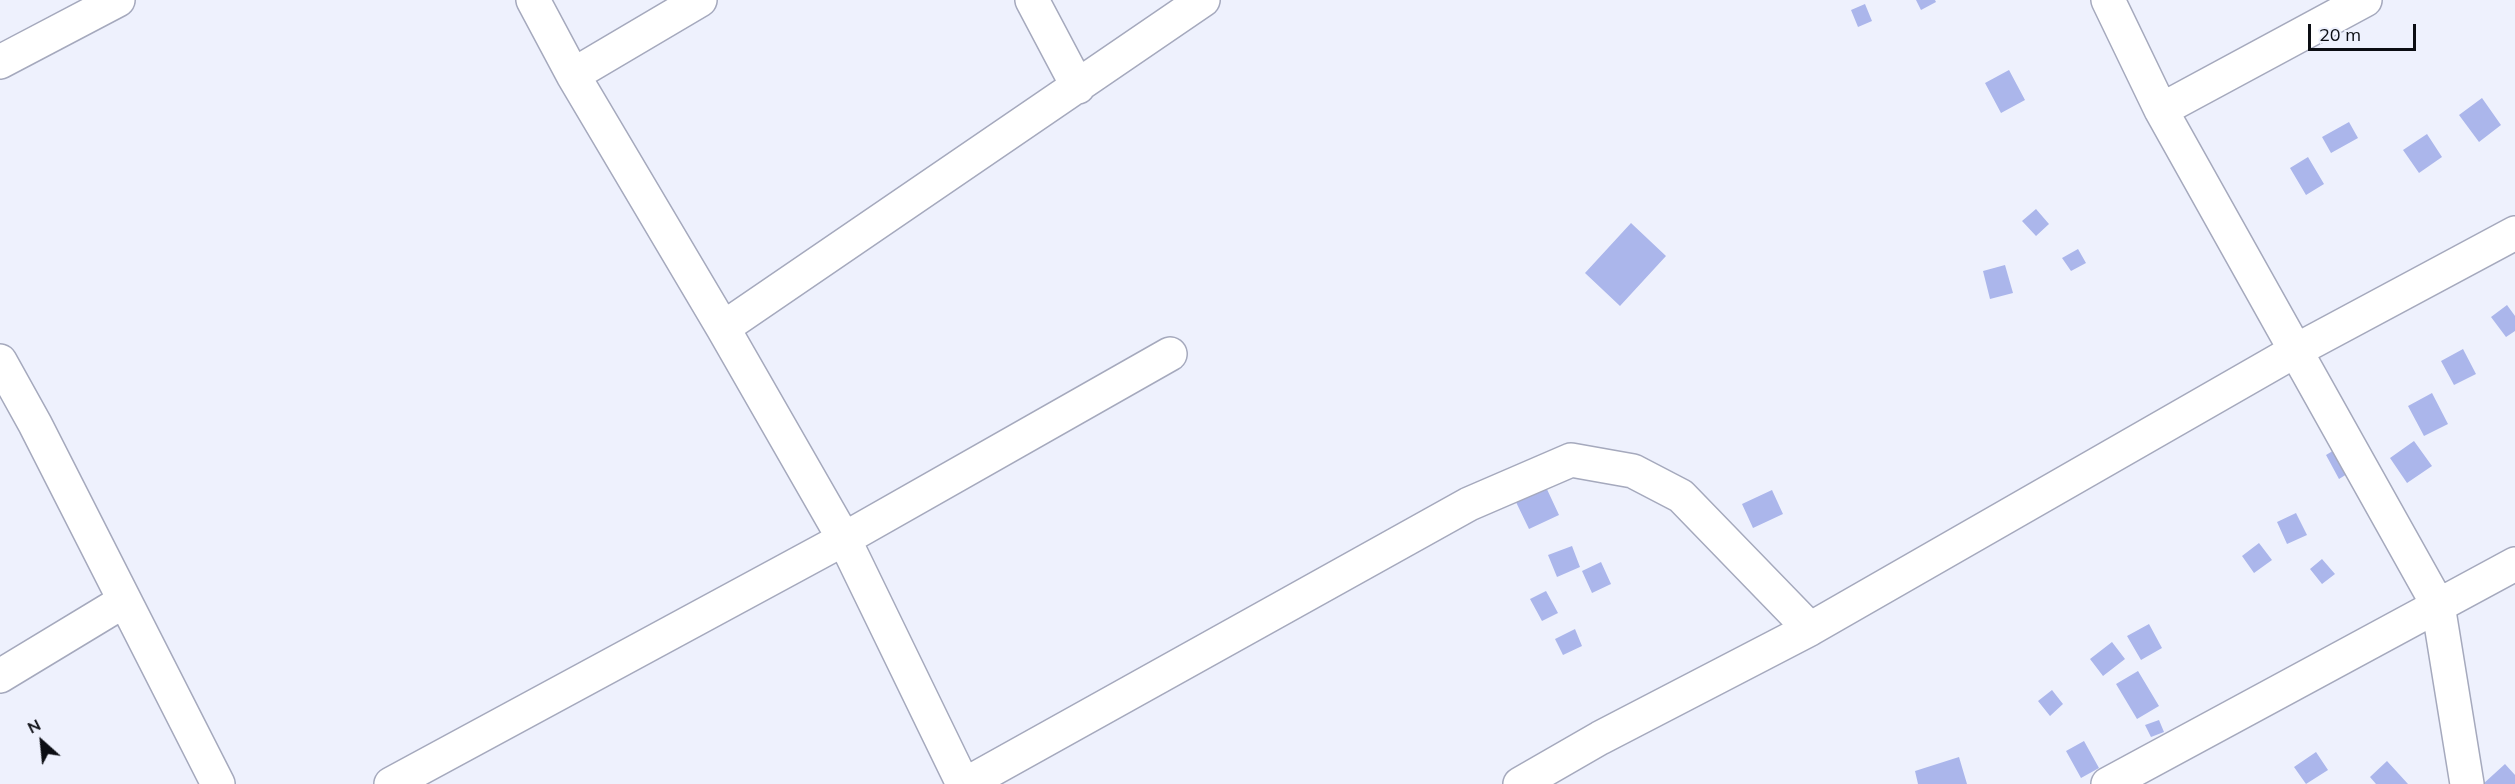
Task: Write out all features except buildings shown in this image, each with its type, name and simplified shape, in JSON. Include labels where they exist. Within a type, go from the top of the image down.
[{"type":"street","points":[[0,62],[118,0]]},
{"type":"street","points":[[533,0],[573,75],[844,538],[965,784],[1469,504],[1571,460],[1633,471],[1681,496],[1810,629]]},
{"type":"street","points":[[573,75],[700,0]]},
{"type":"street","points":[[1032,0],[1078,87]]},
{"type":"street","points":[[723,328],[1203,0]]},
{"type":"street","points":[[2108,0],[2161,110],[2438,605],[2467,784]]},
{"type":"street","points":[[2161,110],[2366,0]]},
{"type":"street","points":[[1520,784],[1600,738],[1810,629],[2295,351],[2515,233]]},
{"type":"street","points":[[391,784],[844,538],[1170,354]]},
{"type":"street","points":[[2,371],[35,424],[218,784]]},
{"type":"street","points":[[2108,784],[2515,564]]},
{"type":"street","points":[[0,676],[124,601]]}]
